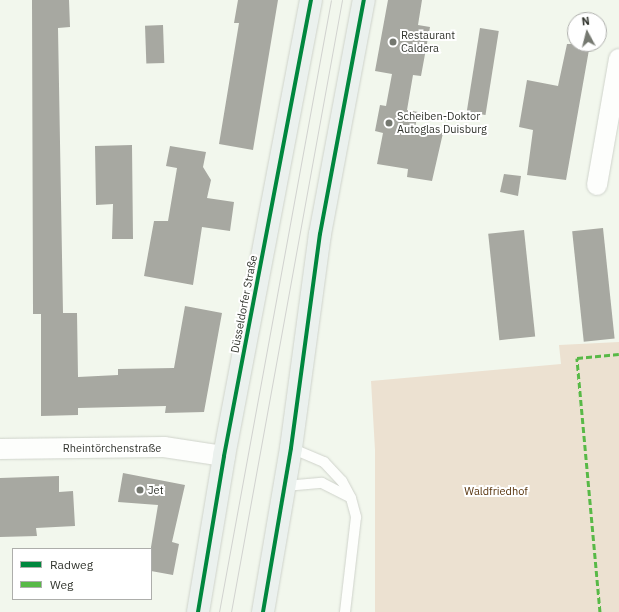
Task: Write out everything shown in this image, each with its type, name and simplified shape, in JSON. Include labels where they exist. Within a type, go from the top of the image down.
[{"type":"main road","name":"Düsseldorfer Straße","points":[[198,612],[224,456],[311,0]]},
{"type":"main road","points":[[263,612],[291,448],[320,234],[364,0]]},
{"type":"street","points":[[597,185],[619,59]]},
{"type":"street","name":"Rheintörchenstraße","points":[[0,449],[164,447],[224,456]]},
{"type":"lane","points":[[291,448],[324,462],[342,481],[351,498],[356,517],[345,612]]},
{"type":"lane","points":[[285,486],[322,483],[351,498]]},
{"type":"green space","name":"Waldfriedhof","points":[[619,342],[619,612],[375,612],[375,450],[371,381],[561,364],[559,345]]},
{"type":"building","points":[[32,0],[69,0],[70,27],[58,28],[63,313],[77,313],[78,377],[118,375],[118,369],[174,368],[185,306],[222,313],[204,412],[165,413],[166,406],[78,408],[78,415],[41,416],[41,314],[33,314]]},
{"type":"building","points":[[238,0],[278,0],[253,150],[219,144],[239,23],[234,23]]},
{"type":"building","points":[[388,0],[422,0],[418,25],[430,27],[421,76],[413,75],[407,110],[418,112],[415,128],[443,133],[432,181],[407,177],[408,169],[377,164],[383,133],[375,131],[380,105],[386,106],[392,74],[375,71]]},
{"type":"building","points":[[163,25],[164,63],[146,64],[145,26]]},
{"type":"building","points":[[480,28],[499,31],[485,115],[467,112]]},
{"type":"building","points":[[567,44],[567,52],[589,52],[566,180],[527,175],[533,130],[519,127],[527,80],[558,86]]},
{"type":"building","points":[[132,145],[133,239],[112,239],[113,204],[96,205],[95,146]]},
{"type":"building","points":[[170,146],[206,152],[203,167],[211,180],[207,198],[234,202],[230,231],[202,227],[193,285],[144,276],[154,221],[168,221],[177,168],[166,166]]},
{"type":"building","points":[[504,174],[521,176],[518,196],[500,192]]},
{"type":"building","points":[[603,228],[615,338],[584,342],[572,231]]},
{"type":"building","points":[[524,230],[535,336],[499,340],[488,234]]},
{"type":"building","points":[[123,473],[185,485],[172,542],[179,544],[173,575],[152,571],[151,547],[158,505],[118,502]]},
{"type":"building","points":[[59,476],[59,492],[73,491],[75,526],[36,528],[37,536],[0,537],[0,478]]},
{"type":"tram line","points":[[219,612],[331,0]]},
{"type":"tram line","points":[[231,612],[342,0]]},
{"type":"marked path","points":[[600,612],[577,358],[619,354]]},
{"type":"cycle path","points":[[198,612],[224,456],[311,0]]},
{"type":"cycle path","points":[[263,612],[291,448],[320,234],[364,0]]},
{"type":"place","name":"Restaurant Caldera","points":[[393,42]]},
{"type":"place","name":"Scheiben-Doktor Autoglas Duisburg","points":[[389,123]]},
{"type":"place","name":"Jet","points":[[140,490]]}]
